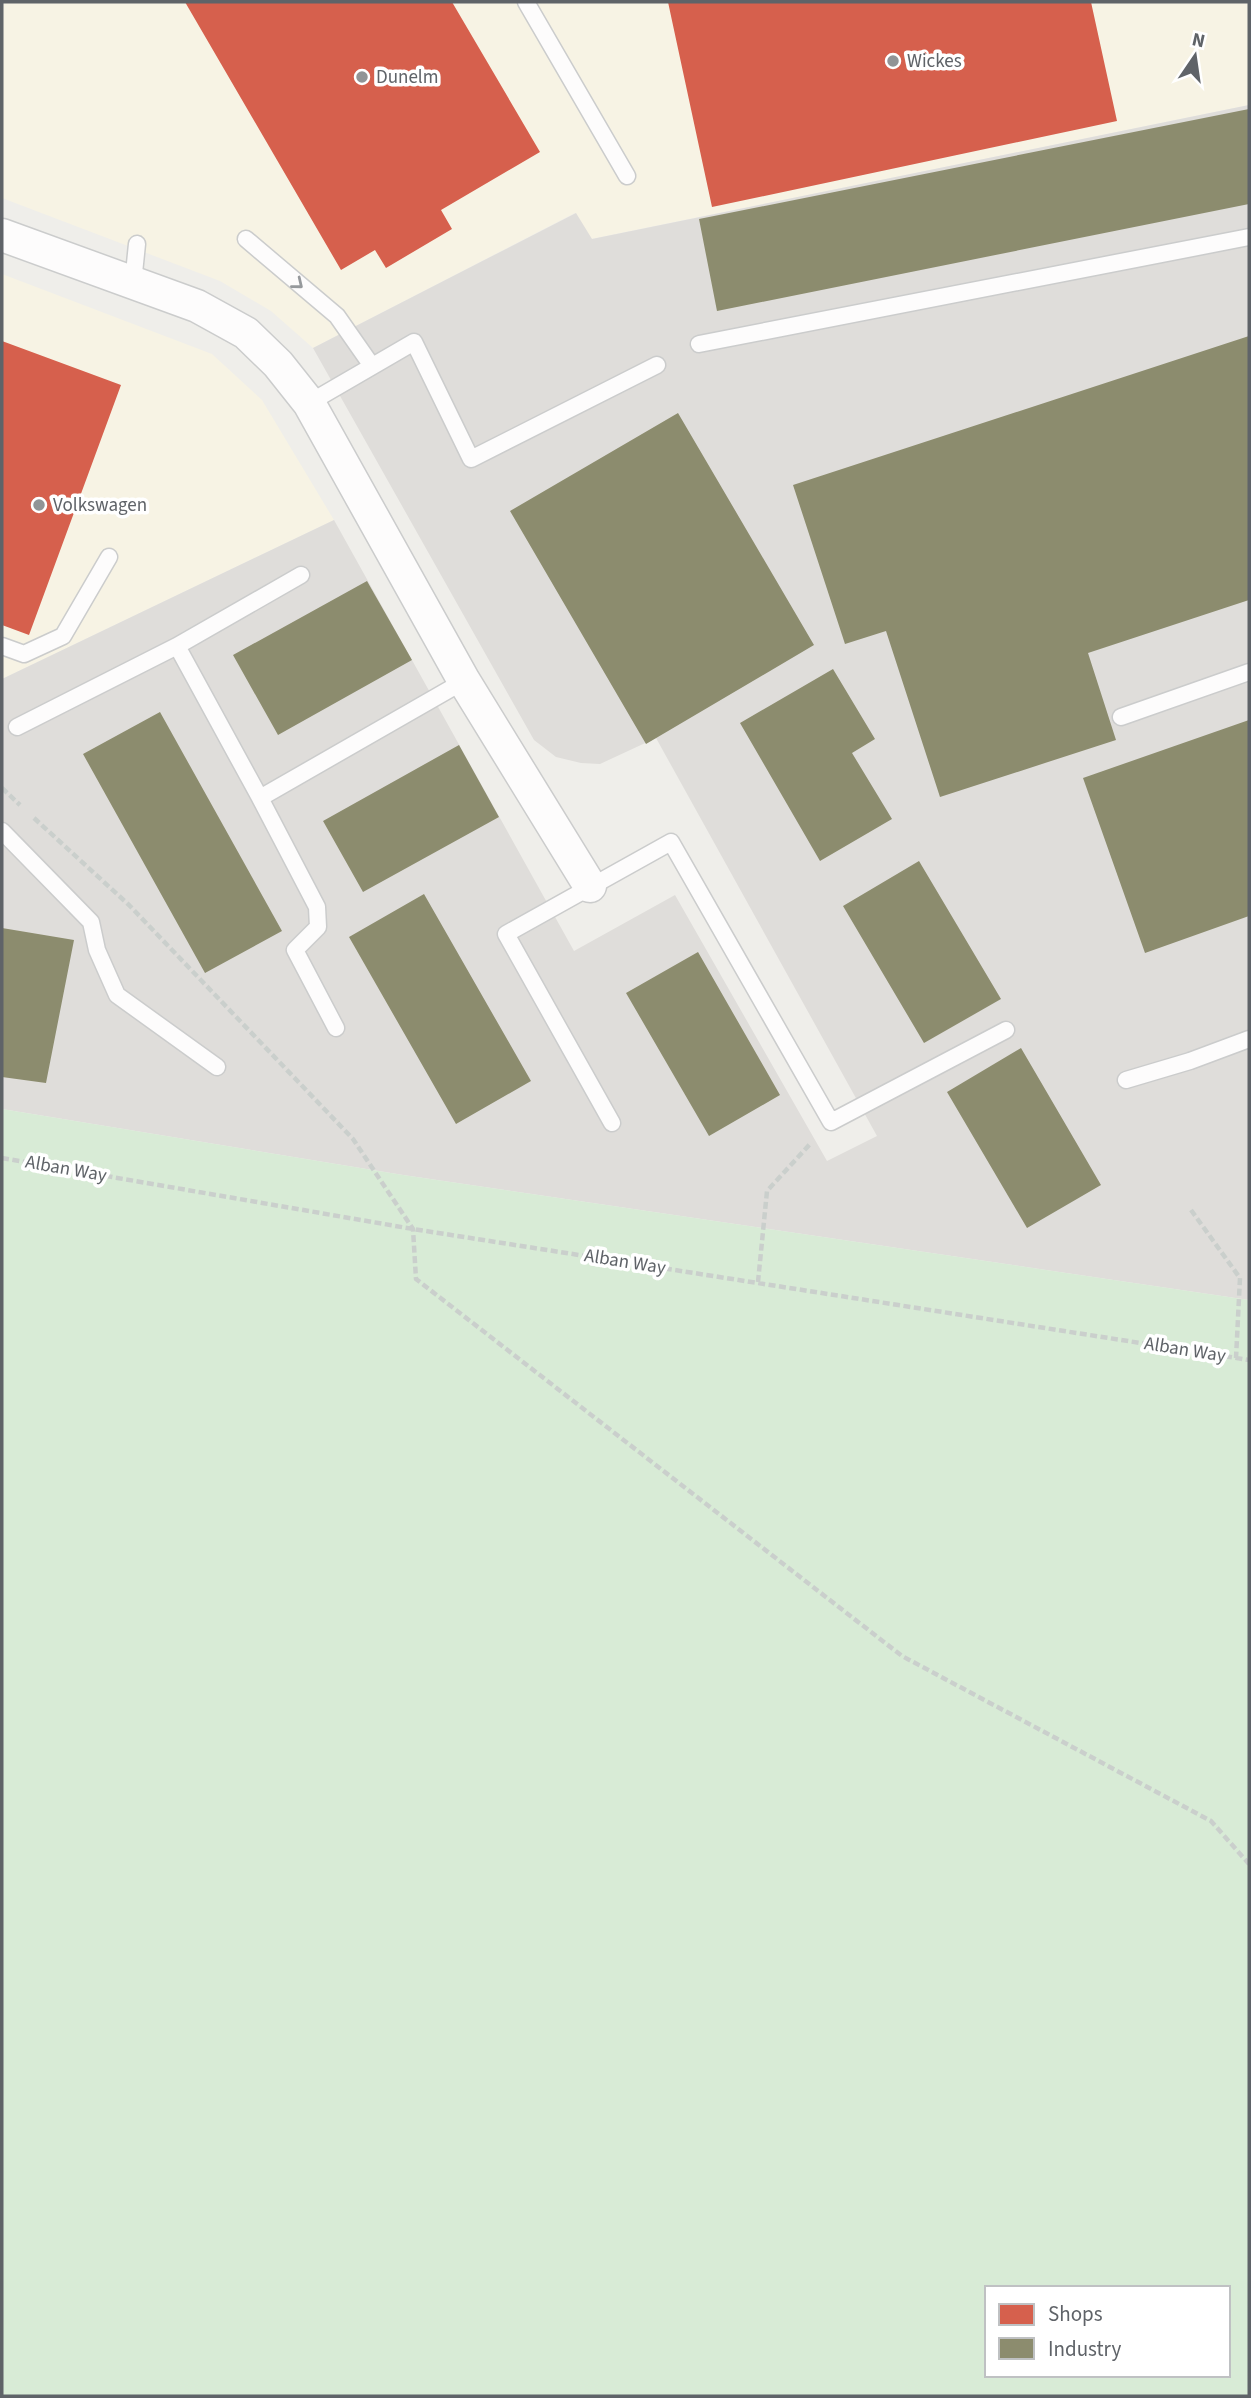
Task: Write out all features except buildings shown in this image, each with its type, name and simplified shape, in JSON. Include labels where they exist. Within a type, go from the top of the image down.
[{"type":"street","points":[[2,235],[197,306],[246,332],[278,364],[309,403],[464,681],[590,886]]},
{"type":"lane","points":[[526,2],[627,176]]},
{"type":"lane","points":[[699,344],[1249,237]]},
{"type":"lane","points":[[246,239],[337,316],[372,366]]},
{"type":"lane","points":[[133,283],[137,244]]},
{"type":"lane","points":[[309,403],[414,342],[471,459],[657,365]]},
{"type":"lane","points":[[2,646],[24,654],[63,636],[109,557]]},
{"type":"lane","points":[[18,727],[177,646],[301,575]]},
{"type":"lane","points":[[177,646],[317,907],[318,927],[295,950],[336,1028]]},
{"type":"lane","points":[[1121,718],[1249,672]]},
{"type":"lane","points":[[260,798],[464,681]]},
{"type":"lane","points":[[2,831],[91,922],[97,950],[117,995],[217,1067]]},
{"type":"lane","points":[[612,1123],[506,934],[671,842],[831,1122],[1006,1030]]},
{"type":"lane","points":[[1126,1080],[1190,1061],[1249,1039]]},
{"type":"path","points":[[2,788],[21,806]]},
{"type":"path","points":[[31,815],[129,905],[353,1139],[413,1229],[416,1279],[902,1656],[1211,1821],[1249,1864]]},
{"type":"path","points":[[758,1282],[767,1191],[831,1122]]},
{"type":"path","name":"Alban Way","points":[[2,1158],[413,1229],[1249,1360]]},
{"type":"path","points":[[1191,1210],[1240,1278],[1236,1358]]},
{"type":"shaded area","points":[[2,2],[1249,2],[1249,105],[591,239],[575,213],[313,348],[271,311],[220,281],[2,198]]},
{"type":"shaded area","points":[[1249,105],[1249,1300],[403,1175],[2,1109],[2,679],[334,520],[574,951],[675,895],[827,1161],[877,1136],[656,738],[600,764],[556,757],[534,740],[313,348],[576,213],[592,239]]},
{"type":"shaded area","points":[[2,274],[212,354],[262,400],[334,520],[2,679]]},
{"type":"green space","points":[[2,1109],[403,1175],[1249,1300],[1249,2396],[2,2396]]},
{"type":"place","name":"Wickes","points":[[893,61]]},
{"type":"place","name":"Dunelm","points":[[362,77]]},
{"type":"place","name":"Volkswagen","points":[[39,505]]}]
